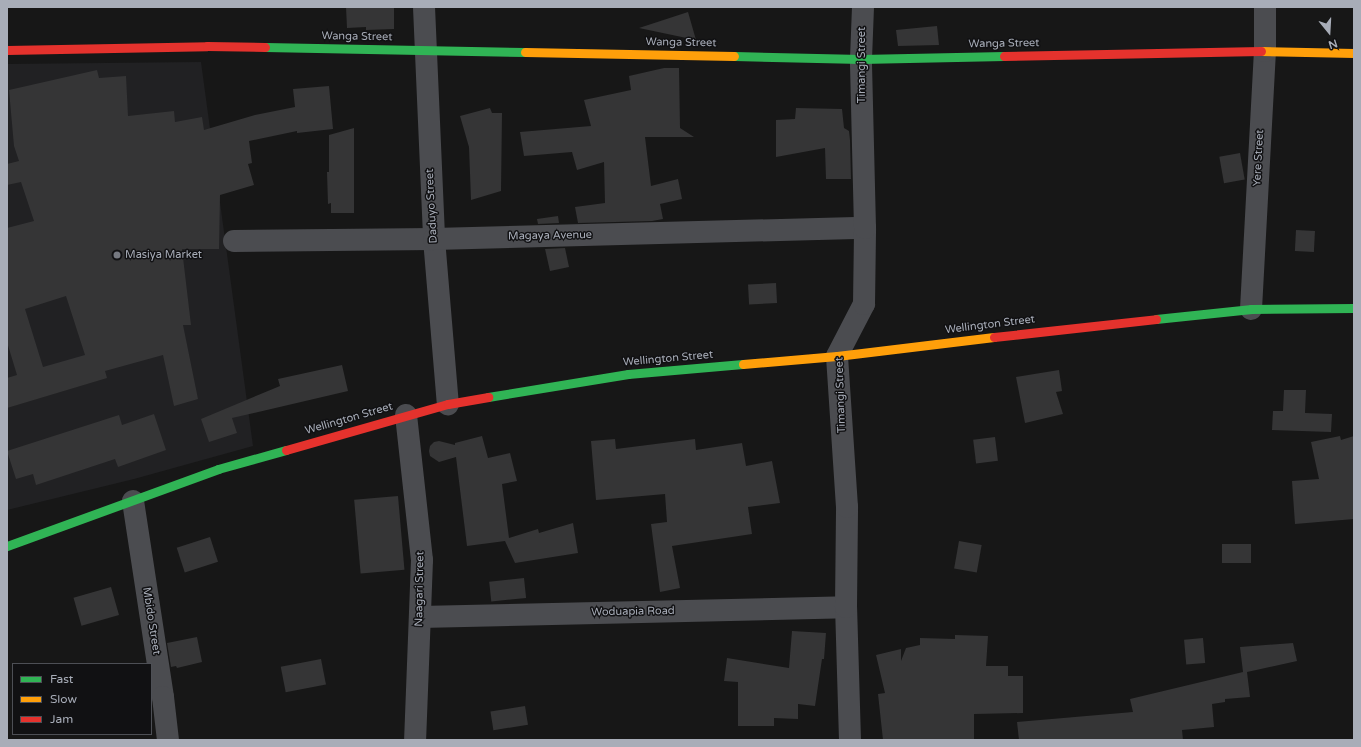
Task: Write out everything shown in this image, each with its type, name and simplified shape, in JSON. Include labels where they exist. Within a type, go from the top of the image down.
[{"type":"main road","name":"Wanga Street","points":[[7,50],[207,46],[861,59],[1265,50],[1354,53]]},
{"type":"main road","name":"Wellington Street","points":[[7,546],[218,469],[448,404],[628,374],[837,356],[1077,327],[1251,309],[1354,308]]},
{"type":"street","name":"Daduyo Street","points":[[424,7],[434,239],[448,404]]},
{"type":"street","name":"Timangi Street","points":[[850,740],[846,607],[847,506],[837,356],[864,304],[865,228],[861,59],[863,7]]},
{"type":"street","name":"Yere Street","points":[[1251,309],[1265,50],[1265,7]]},
{"type":"street","name":"Magaya Avenue","points":[[234,241],[434,239],[865,228]]},
{"type":"street","name":"Naagari Street","points":[[406,415],[422,560],[415,740]]},
{"type":"street","name":"Mbido Street","points":[[133,501],[163,696],[168,740]]},
{"type":"street","name":"Woduapia Road","points":[[420,617],[846,607]]},
{"type":"shaded area","name":"Masiya Market","points":[[201,62],[253,446],[134,479],[7,510],[7,64]]},
{"type":"building","points":[[346,7],[394,8],[394,29],[366,30],[366,27],[347,28]]},
{"type":"building","points":[[688,12],[696,40],[639,28]]},
{"type":"building","points":[[937,26],[939,45],[898,46],[896,30]]},
{"type":"building","points":[[664,68],[679,68],[680,128],[694,137],[645,137],[651,186],[678,179],[682,199],[660,204],[663,219],[652,221],[578,223],[575,207],[605,203],[604,162],[577,170],[572,152],[524,156],[520,132],[591,126],[584,100],[631,90],[629,76]]},
{"type":"building","points":[[97,70],[99,78],[126,76],[128,116],[174,111],[175,122],[202,117],[204,130],[255,115],[295,107],[293,89],[329,86],[333,129],[297,133],[297,131],[249,141],[252,163],[248,164],[254,185],[220,195],[219,249],[182,249],[191,325],[183,325],[198,399],[174,406],[163,355],[105,371],[107,378],[7,408],[7,378],[17,375],[7,342],[7,228],[34,221],[21,182],[7,185],[7,164],[19,161],[14,146],[9,90]],"holes":[[[66,296],[85,355],[43,367],[25,309]]]},
{"type":"building","points":[[490,108],[492,113],[502,113],[501,191],[471,200],[469,147],[460,116]]},
{"type":"building","points":[[796,108],[842,109],[844,128],[849,131],[851,179],[826,179],[825,148],[776,157],[776,120],[795,119]]},
{"type":"building","points":[[354,128],[354,213],[331,213],[331,203],[328,204],[327,172],[329,172],[329,135]]},
{"type":"building","points":[[1240,153],[1245,180],[1224,183],[1219,157]]},
{"type":"building","points":[[558,216],[559,223],[538,224],[537,219]]},
{"type":"building","points":[[1296,230],[1315,231],[1314,252],[1295,251]]},
{"type":"building","points":[[565,248],[569,267],[550,271],[545,249]]},
{"type":"building","points":[[776,283],[777,303],[749,304],[748,284]]},
{"type":"building","points":[[342,365],[348,391],[232,418],[237,433],[209,442],[201,419],[280,386],[278,379]]},
{"type":"building","points":[[1059,370],[1062,391],[1056,392],[1063,414],[1025,423],[1016,377]]},
{"type":"building","points":[[1284,390],[1306,390],[1305,413],[1332,414],[1331,432],[1272,430],[1273,411],[1283,411]]},
{"type":"building","points":[[154,414],[166,450],[118,467],[115,459],[36,485],[33,474],[16,479],[7,451],[119,415],[122,425]]},
{"type":"building","points":[[482,436],[488,458],[510,453],[517,481],[502,484],[509,538],[538,529],[539,533],[573,523],[578,553],[515,563],[505,541],[467,546],[456,457],[439,462],[430,456],[429,451],[430,446],[434,442],[439,441],[455,445],[455,443]]},
{"type":"building","points":[[1340,436],[1341,440],[1354,436],[1354,519],[1295,524],[1292,481],[1319,479],[1311,442]]},
{"type":"building","points":[[995,437],[998,461],[976,464],[973,440]]},
{"type":"building","points":[[615,439],[616,449],[695,439],[696,450],[742,443],[746,466],[772,461],[780,503],[748,507],[752,534],[672,546],[680,588],[660,592],[651,524],[667,522],[665,494],[596,500],[591,441]]},
{"type":"building","points":[[398,496],[404,570],[361,574],[354,500]]},
{"type":"building","points":[[210,537],[218,562],[185,573],[177,548]]},
{"type":"building","points":[[959,541],[982,545],[977,573],[954,569]]},
{"type":"building","points":[[1222,544],[1251,544],[1251,563],[1222,563]]},
{"type":"building","points":[[524,578],[526,598],[491,602],[489,582]]},
{"type":"building","points":[[111,587],[119,615],[82,626],[74,598]]},
{"type":"building","points":[[792,631],[826,633],[824,659],[822,659],[815,706],[798,704],[798,719],[774,718],[774,726],[738,726],[738,682],[724,681],[727,658],[789,668]]},
{"type":"building","points":[[955,635],[988,636],[986,666],[1008,666],[1008,676],[1023,676],[1023,713],[974,714],[974,740],[883,740],[878,694],[885,693],[876,655],[901,649],[901,661],[906,648],[920,645],[920,638],[955,639]]},
{"type":"building","points":[[197,637],[202,662],[177,668],[176,666],[171,667],[167,643]]},
{"type":"building","points":[[1203,638],[1205,663],[1186,665],[1184,640]]},
{"type":"building","points":[[1293,643],[1297,661],[1247,672],[1250,697],[1225,699],[1225,702],[1212,704],[1214,727],[1182,730],[1183,740],[1019,740],[1017,722],[1133,712],[1130,699],[1243,672],[1240,647]]},
{"type":"building","points":[[321,659],[326,685],[286,692],[281,667]]},
{"type":"building","points":[[525,706],[528,725],[493,730],[490,711]]},
{"type":"traffic: fast","points":[[265,47],[525,52]]},
{"type":"traffic: fast","points":[[734,56],[861,59],[1004,56]]},
{"type":"traffic: fast","points":[[1156,319],[1251,309],[1354,308]]},
{"type":"traffic: fast","points":[[488,397],[628,374],[743,364]]},
{"type":"traffic: fast","points":[[7,546],[218,469],[286,450]]},
{"type":"traffic: slow","points":[[1261,51],[1354,53]]},
{"type":"traffic: slow","points":[[525,52],[734,56]]},
{"type":"traffic: slow","points":[[743,364],[837,356],[994,337]]},
{"type":"traffic: jam","points":[[7,50],[207,46],[265,47]]},
{"type":"traffic: jam","points":[[1004,56],[1261,51]]},
{"type":"traffic: jam","points":[[994,337],[1156,319]]},
{"type":"traffic: jam","points":[[286,450],[448,404],[488,397]]},
{"type":"place","name":"Masiya Market","points":[[117,255]]}]
